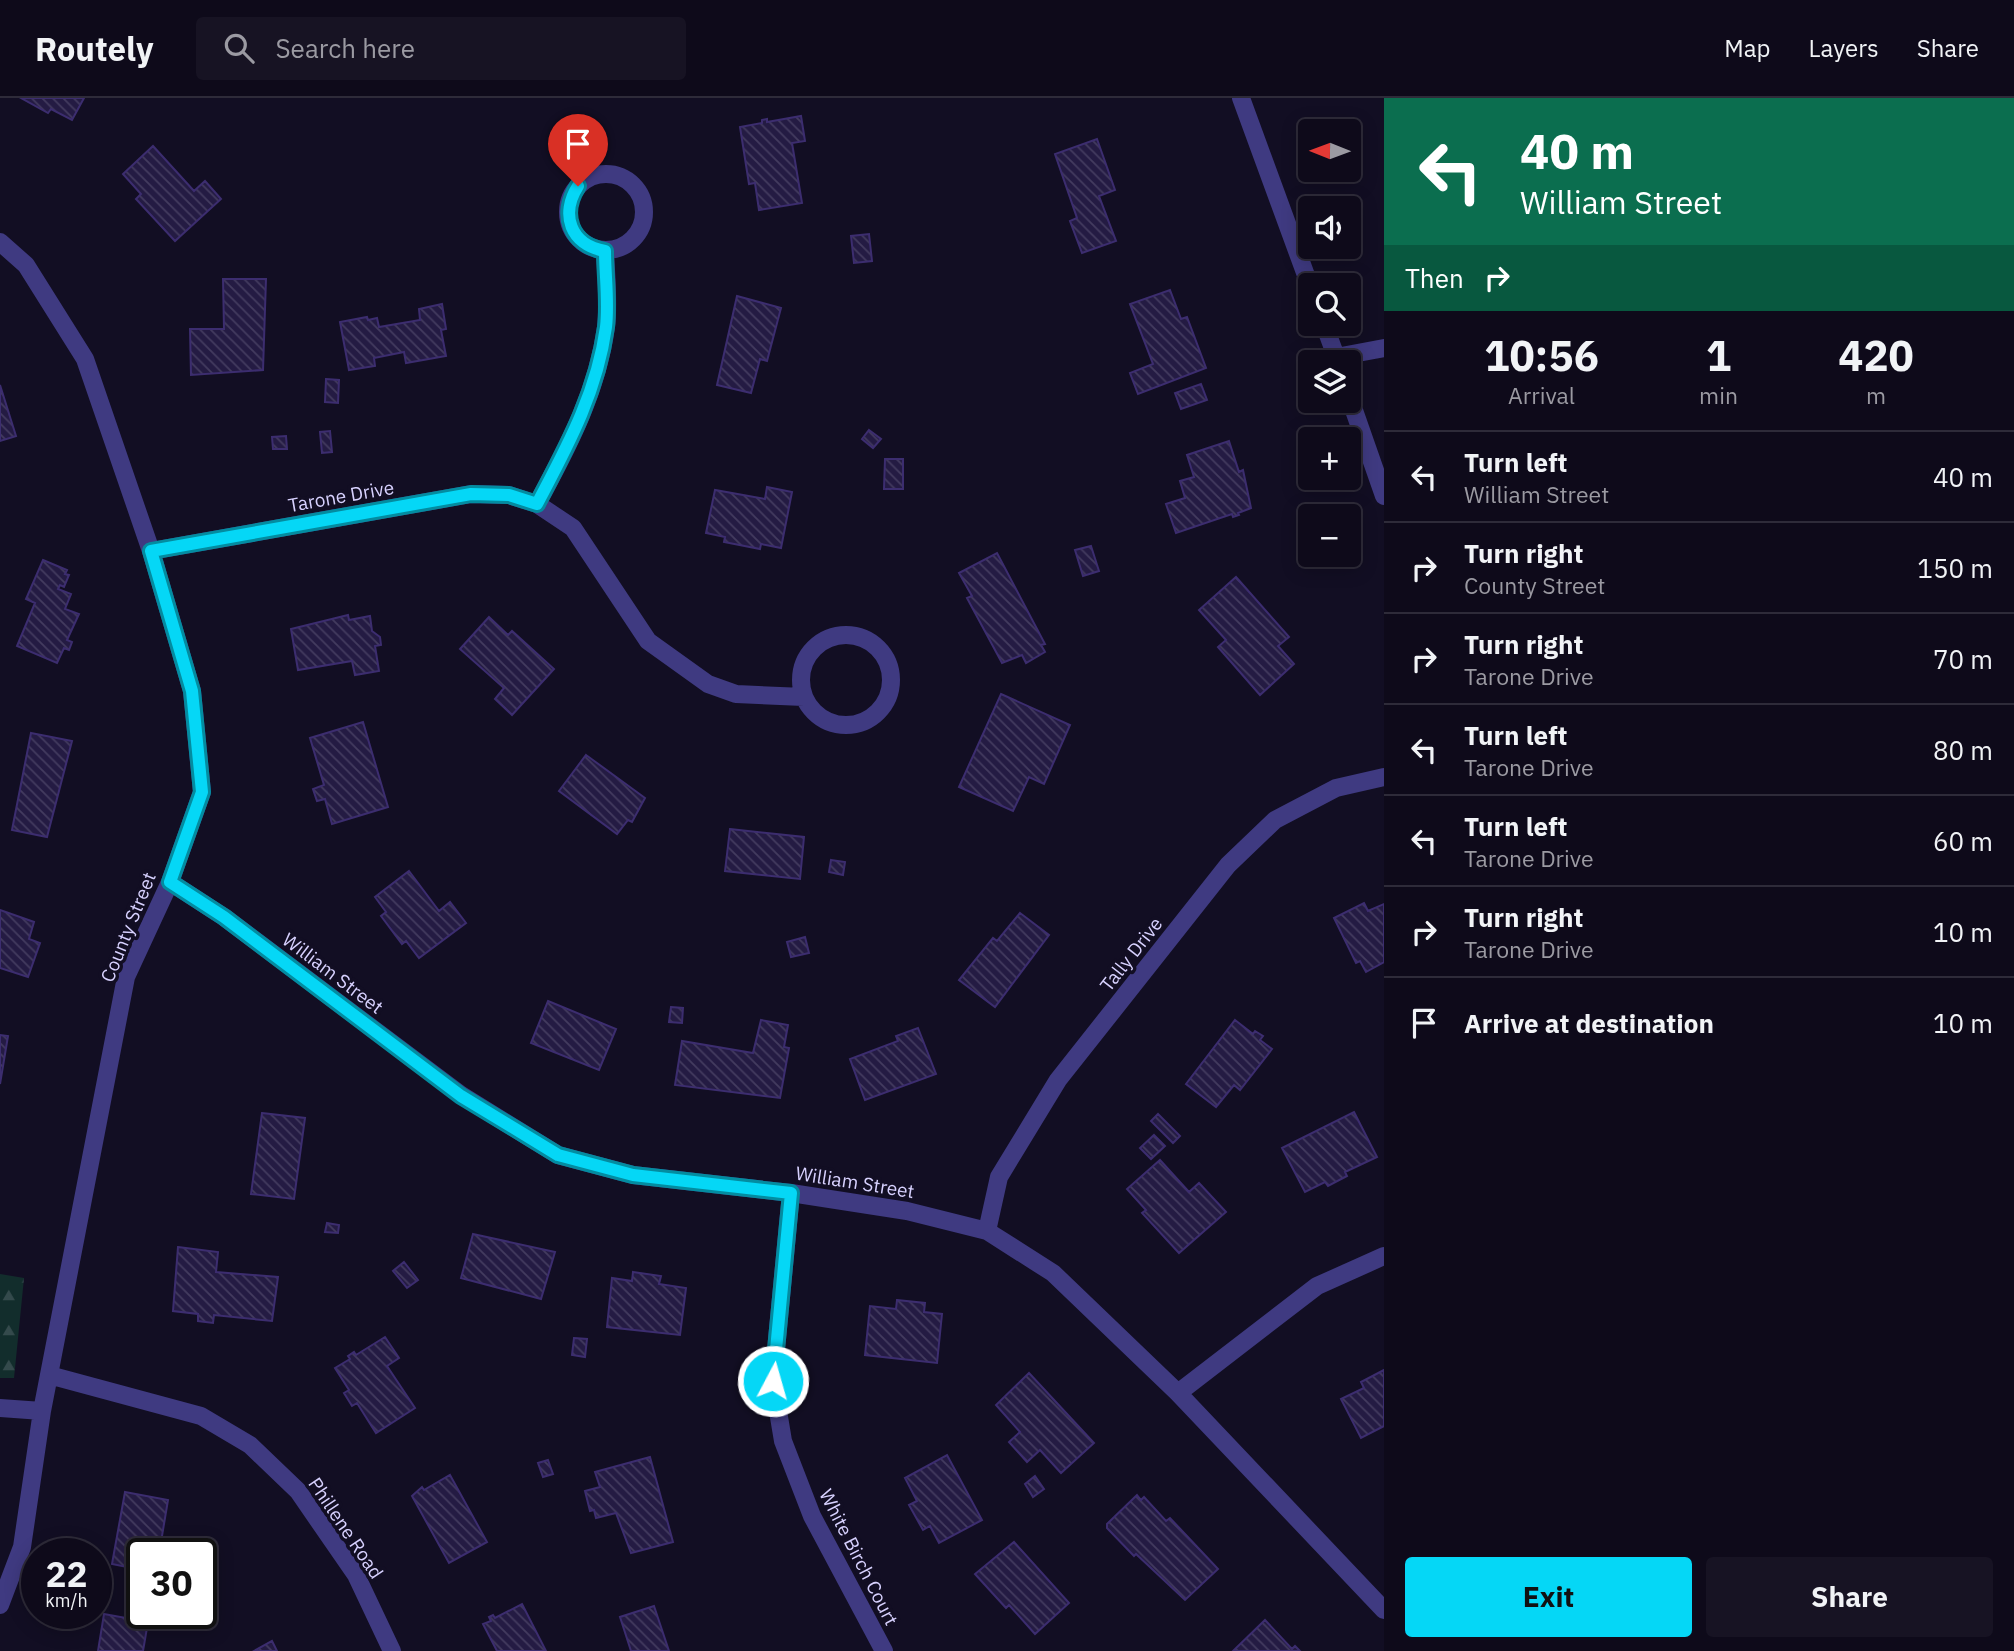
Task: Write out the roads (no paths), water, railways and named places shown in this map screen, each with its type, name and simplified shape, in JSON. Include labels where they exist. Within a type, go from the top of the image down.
[{"type":"street","points":[[1241,98],[1305,273]]},
{"type":"street","points":[[601,174],[616,175],[630,182],[639,192],[643,204],[639,231],[619,248],[605,251],[582,242],[569,222],[568,209],[578,186],[601,174]]},
{"type":"street","name":"County Street","points":[[0,242],[26,265],[85,359],[151,551],[192,691],[202,792],[170,882],[126,978],[42,1411],[22,1546],[0,1605]]},
{"type":"street","points":[[537,504],[577,430],[594,383],[606,325],[605,251]]},
{"type":"street","points":[[1361,354],[1384,348]]},
{"type":"street","points":[[1355,413],[1384,496]]},
{"type":"street","name":"Tarone Drive","points":[[151,551],[471,494],[509,495],[537,504],[573,528],[648,641],[683,667],[708,684],[736,694],[804,697]]},
{"type":"street","points":[[841,634],[858,635],[873,642],[884,654],[891,670],[891,687],[886,702],[875,715],[860,723],[843,726],[827,721],[813,711],[804,697],[800,681],[803,664],[811,650],[824,639],[841,634]]},
{"type":"street","name":"Tally Drive","points":[[987,1231],[999,1177],[1058,1080],[1228,865],[1275,820],[1336,788],[1384,777]]},
{"type":"street","name":"William Street","points":[[170,882],[224,917],[461,1096],[558,1155],[633,1175],[791,1193],[907,1210],[987,1231],[1053,1273],[1178,1393],[1384,1610]]},
{"type":"street","name":"White Birch Court","points":[[791,1193],[773,1381],[783,1441],[812,1516],[884,1651]]},
{"type":"street","points":[[1178,1393],[1317,1286],[1384,1256]]},
{"type":"street","name":"Phillene Road","points":[[49,1375],[201,1416],[250,1445],[298,1491],[349,1564],[392,1651]]},
{"type":"street","points":[[0,1408],[42,1411]]}]
